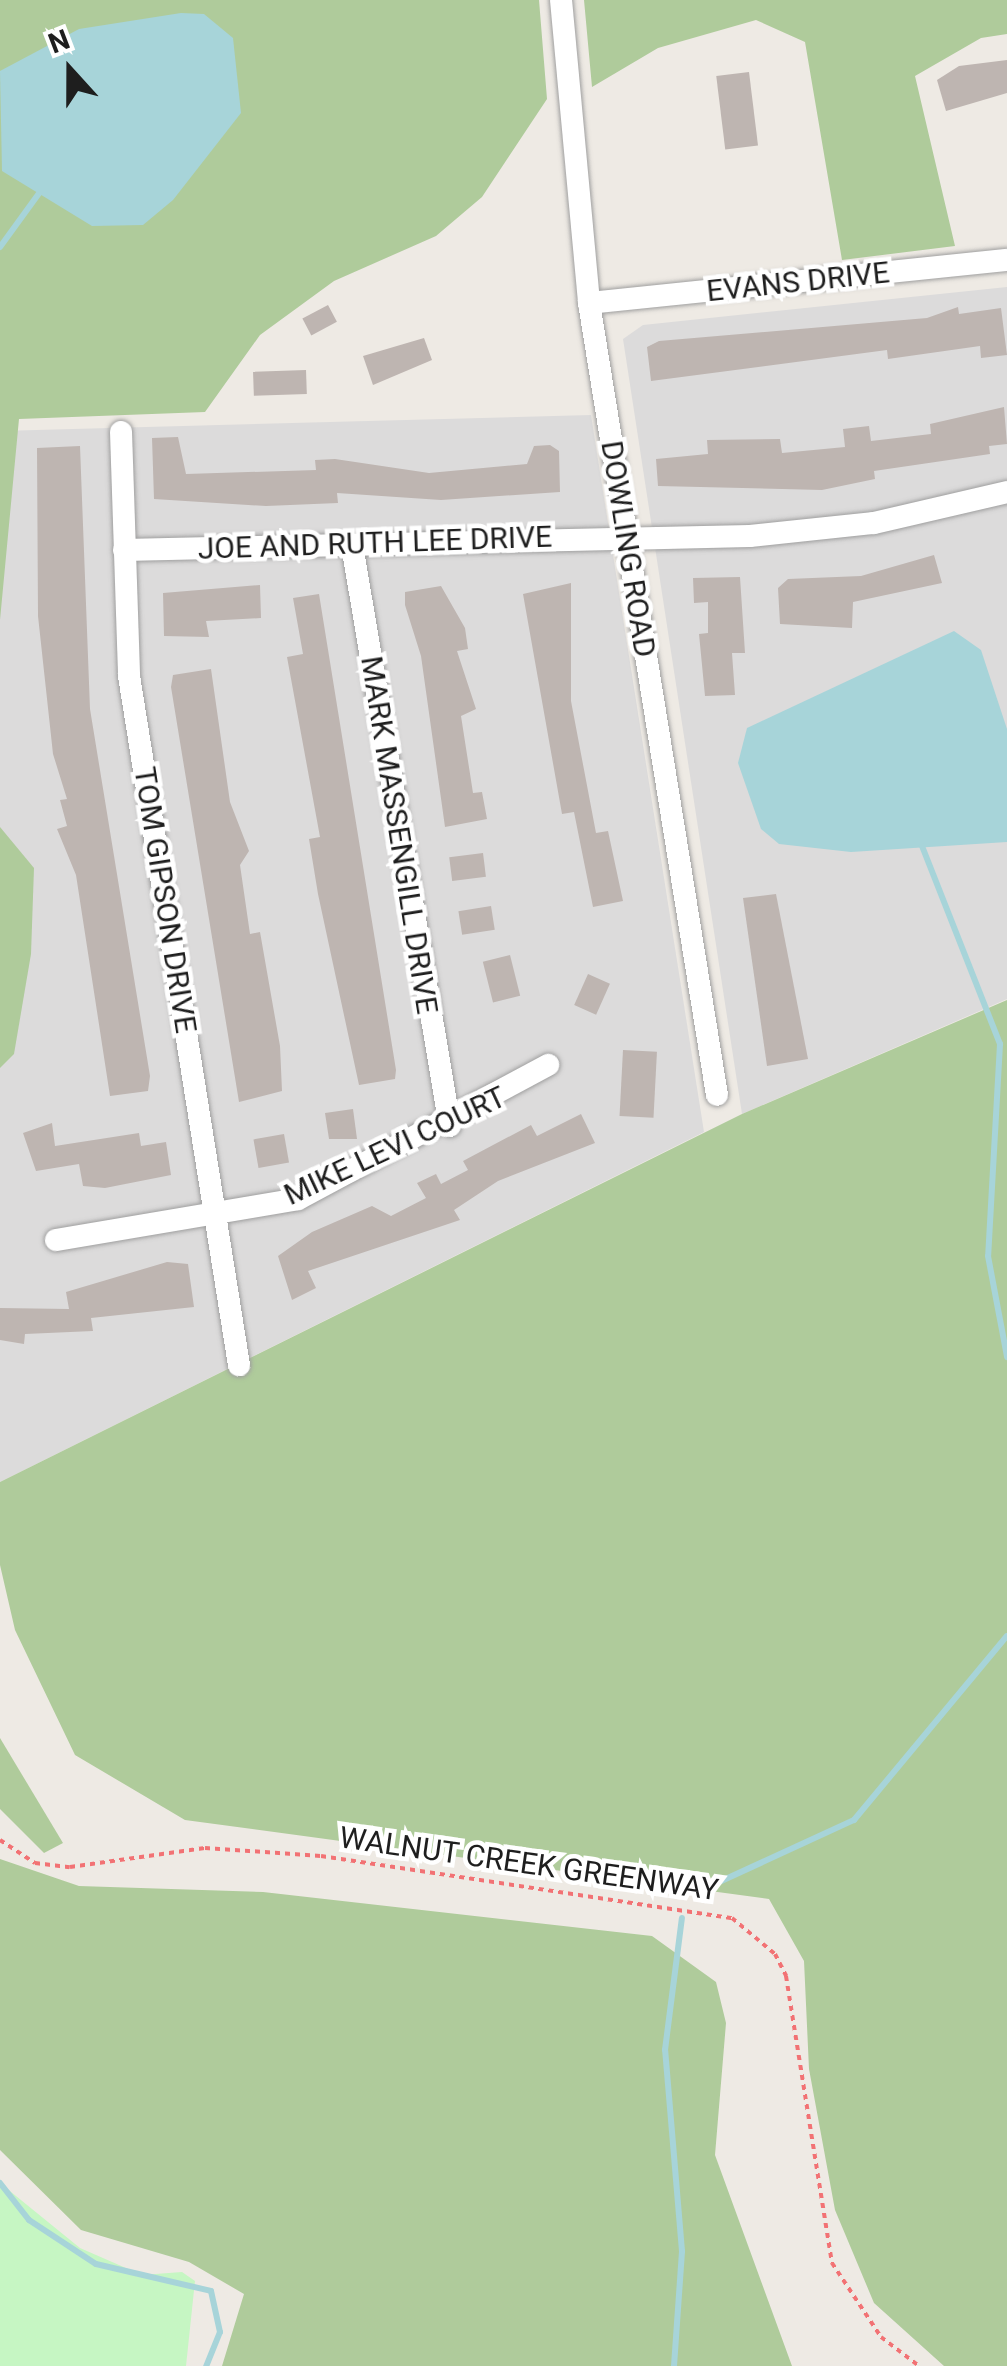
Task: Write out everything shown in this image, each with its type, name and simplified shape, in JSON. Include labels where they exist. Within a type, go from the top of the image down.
[{"type":"street","name":"DOWLING ROAD","points":[[561,0],[589,303],[717,1094]]},
{"type":"street","name":"EVANS DRIVE","points":[[589,303],[1007,260]]},
{"type":"street","name":"TOM GIPSON DRIVE","points":[[121,432],[129,676],[239,1365]]},
{"type":"street","name":"JOE AND RUTH LEE DRIVE","points":[[124,550],[626,536],[874,524],[1007,492]]},
{"type":"street","name":"MARK MASSENGILL DRIVE","points":[[352,544],[450,1126]]},
{"type":"street","name":"MIKE LEVI COURT","points":[[56,1240],[298,1199],[450,1126],[548,1064]]},
{"type":"path","name":"WALNUT CREEK GREENWAY","points":[[0,1840],[34,1864],[70,1867],[205,1848],[321,1856],[732,1918],[774,1954],[786,1976],[832,2263],[882,2337],[919,2366]]},
{"type":"shaded area","points":[[1007,287],[1007,999],[742,1114],[623,339],[643,325]]},
{"type":"shaded area","points":[[591,415],[704,1132],[0,1482],[0,431]]},
{"type":"green space","points":[[0,0],[539,0],[547,99],[482,197],[436,236],[334,281],[260,335],[205,412],[19,419],[0,620]]},
{"type":"green space","points":[[584,0],[1007,0],[1007,34],[981,38],[915,76],[955,246],[842,260],[805,42],[756,20],[658,48],[592,87]]},
{"type":"green space","points":[[0,827],[34,868],[31,954],[14,1054],[0,1068]]},
{"type":"green space","points":[[1007,1000],[1007,2366],[944,2366],[874,2303],[835,2210],[809,2069],[804,1961],[769,1899],[185,1820],[75,1755],[15,1630],[0,1565],[0,1482],[742,1114]]},
{"type":"green space","points":[[0,1738],[63,1843],[44,1853],[0,1809]]},
{"type":"green space","points":[[0,1859],[79,1886],[263,1892],[652,1936],[716,1982],[726,2023],[715,2155],[792,2366],[222,2366],[244,2294],[189,2262],[81,2230],[0,2150]]},
{"type":"green space","points":[[0,2183],[80,2248],[142,2275],[182,2272],[195,2281],[186,2366],[0,2366]]},
{"type":"water","points":[[181,13],[204,14],[233,38],[241,113],[173,200],[143,225],[92,226],[2,171],[0,71],[79,29]]},
{"type":"water","points":[[954,631],[981,650],[1007,729],[1007,842],[851,852],[779,844],[761,829],[738,763],[747,728]]},
{"type":"building","points":[[1007,60],[1007,93],[946,111],[937,80],[959,66]]},
{"type":"building","points":[[749,72],[758,145],[725,149],[716,76]]},
{"type":"building","points":[[328,305],[337,322],[311,335],[302,319]]},
{"type":"building","points":[[958,307],[959,314],[1001,308],[1007,355],[981,358],[980,346],[888,359],[887,350],[651,381],[647,347],[659,341],[927,318]]},
{"type":"building","points":[[424,338],[432,360],[373,385],[363,356]]},
{"type":"building","points":[[306,370],[307,394],[254,396],[253,372]]},
{"type":"building","points":[[1004,407],[1007,444],[989,446],[990,454],[874,471],[875,479],[822,490],[658,486],[656,459],[708,454],[707,440],[780,439],[782,453],[845,447],[843,429],[869,426],[871,441],[931,434],[930,424]]},
{"type":"building","points":[[178,437],[186,474],[316,470],[315,460],[335,459],[429,473],[527,464],[534,446],[550,445],[559,451],[560,492],[441,500],[337,493],[338,503],[266,506],[154,499],[152,438]]},
{"type":"building","points":[[80,446],[90,709],[150,1076],[148,1091],[110,1096],[76,875],[57,829],[67,826],[60,800],[67,799],[53,754],[38,616],[37,448]]},
{"type":"building","points":[[934,555],[942,583],[853,602],[852,628],[780,624],[778,588],[788,579],[861,576]]},
{"type":"building","points":[[740,577],[745,653],[732,653],[735,695],[705,696],[699,634],[708,633],[708,602],[694,603],[693,578]]},
{"type":"building","points":[[571,583],[571,701],[596,833],[608,831],[623,901],[593,907],[574,812],[562,814],[523,594]]},
{"type":"building","points":[[260,585],[261,618],[206,621],[209,637],[164,636],[163,593]]},
{"type":"building","points":[[441,586],[465,628],[468,649],[457,651],[476,709],[461,716],[473,793],[482,792],[487,819],[445,827],[421,656],[405,605],[405,592]]},
{"type":"building","points":[[319,594],[396,1070],[395,1079],[359,1085],[318,894],[309,839],[320,837],[287,657],[303,654],[293,598]]},
{"type":"building","points":[[211,669],[230,802],[249,851],[240,865],[250,934],[260,932],[280,1046],[282,1091],[239,1102],[171,687],[173,675]]},
{"type":"building","points":[[483,853],[486,877],[452,881],[449,857]]},
{"type":"building","points":[[776,894],[808,1059],[767,1066],[743,898]]},
{"type":"building","points":[[491,906],[495,930],[462,935],[458,911]]},
{"type":"building","points":[[510,955],[520,996],[493,1003],[483,962]]},
{"type":"building","points":[[588,974],[610,984],[596,1015],[574,1005]]},
{"type":"building","points":[[623,1050],[657,1052],[653,1118],[620,1116]]},
{"type":"building","points":[[353,1109],[357,1139],[329,1139],[325,1113]]},
{"type":"building","points":[[581,1114],[595,1143],[498,1181],[454,1210],[460,1220],[308,1271],[316,1288],[292,1300],[278,1256],[312,1232],[372,1206],[391,1216],[426,1198],[417,1183],[436,1174],[441,1184],[468,1170],[463,1161],[531,1125],[537,1136]]},
{"type":"building","points":[[52,1123],[55,1146],[139,1133],[141,1146],[166,1142],[171,1175],[105,1188],[83,1186],[79,1164],[36,1171],[23,1133]]},
{"type":"building","points":[[284,1134],[289,1163],[259,1168],[253,1139]]},
{"type":"building","points":[[167,1262],[188,1264],[194,1307],[91,1318],[93,1331],[25,1334],[24,1344],[0,1340],[0,1308],[69,1309],[66,1292]]},
{"type":"waterway","points":[[0,247],[40,192]]},
{"type":"waterway","points":[[922,846],[1000,1044],[988,1256],[1007,1357]]},
{"type":"waterway","points":[[706,1888],[854,1820],[1007,1636]]},
{"type":"waterway","points":[[674,2366],[682,2251],[665,2050],[682,1918]]},
{"type":"waterway","points":[[0,2183],[29,2220],[96,2264],[211,2291],[220,2332],[206,2366]]}]
